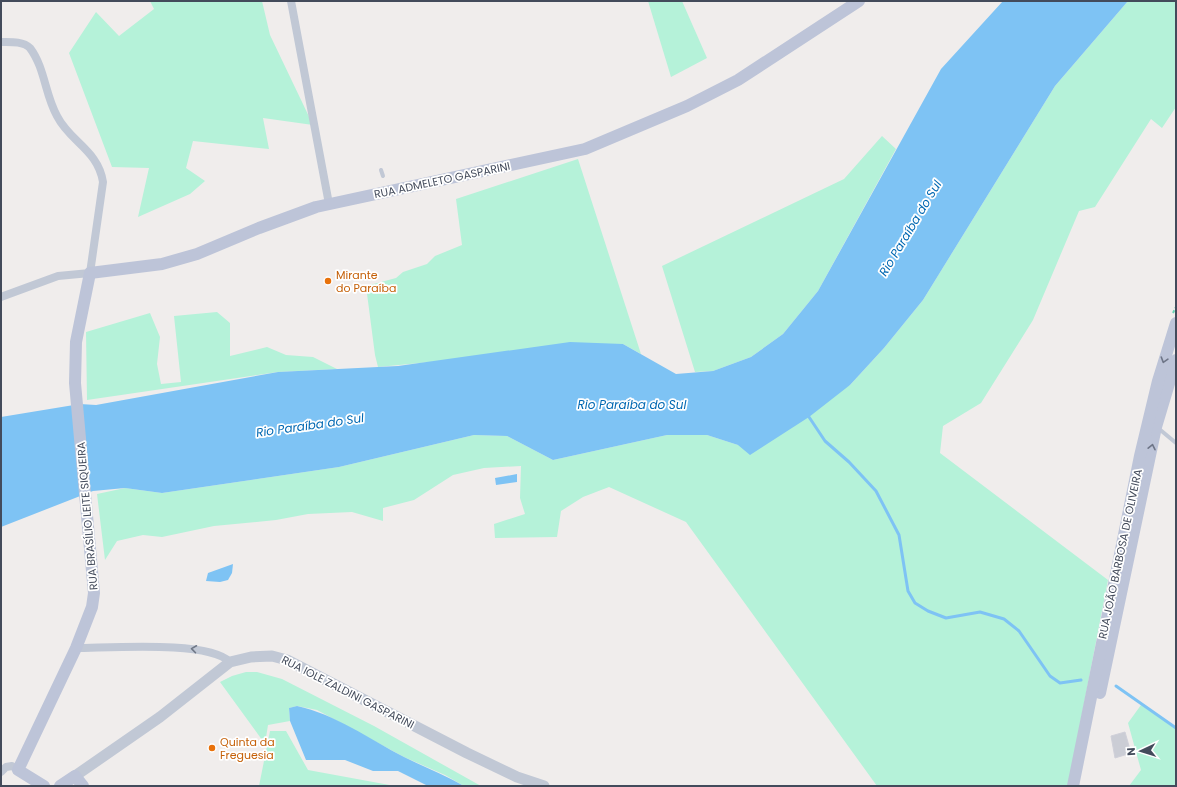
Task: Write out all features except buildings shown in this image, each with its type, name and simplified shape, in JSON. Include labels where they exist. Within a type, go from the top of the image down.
[{"type":"main road","name":"RUA ADMELETO GASPARINI","points":[[90,273],[162,264],[197,254],[259,228],[328,204],[586,149],[687,106],[738,80],[858,1]]},
{"type":"main road","name":"RUA BRASÍLIO LEITE SIQUEIRA","points":[[18,770],[76,648],[92,607],[94,593],[75,383],[76,342],[90,273]]},
{"type":"main road","name":"RUA JOÃO BARBOSA DE OLIVEIRA","points":[[1073,786],[1140,456],[1158,381],[1176,323]]},
{"type":"main road","name":"RUA JOÃO BARBOSA DE OLIVEIRA","points":[[1080,786],[1156,427],[1176,360]]},
{"type":"main road","points":[[18,770],[44,786]]},
{"type":"main road","points":[[75,776],[83,786]]},
{"type":"main road","name":"RUA IOLE ZALDINI GASPARINI","points":[[60,786],[75,776]]},
{"type":"street","points":[[291,1],[328,204]]},
{"type":"street","points":[[1,42],[16,42],[29,47],[36,58],[56,115],[93,157],[101,170],[103,194],[90,273]]},
{"type":"street","name":"RUA ADMELETO GASPARINI","points":[[1,297],[58,276],[90,273]]},
{"type":"street","points":[[76,648],[185,648],[205,650],[226,658],[230,662]]},
{"type":"street","name":"RUA IOLE ZALDINI GASPARINI","points":[[75,776],[160,717],[230,662],[252,656],[272,656],[287,660],[467,753],[518,777],[544,786]]},
{"type":"street","points":[[1,772],[6,767],[12,766],[18,770]]},
{"type":"lane","points":[[381,170],[383,176]]},
{"type":"lane","points":[[1156,427],[1176,443]]},
{"type":"green space","points":[[150,1],[262,1],[270,35],[313,125],[263,118],[269,149],[193,141],[186,168],[205,181],[190,194],[138,217],[149,168],[112,167],[69,53],[96,12],[119,36],[154,9]]},
{"type":"green space","points":[[648,1],[682,1],[707,58],[671,77]]},
{"type":"green space","points":[[1128,1],[1176,1],[1176,107],[1162,128],[1151,119],[1095,207],[1079,211],[1033,320],[981,403],[943,426],[940,453],[1108,580],[1068,786],[877,786],[686,522],[609,487],[583,497],[561,511],[557,537],[495,538],[494,524],[525,514],[520,498],[521,466],[484,468],[453,475],[414,500],[383,508],[383,521],[352,512],[308,514],[276,520],[214,526],[162,537],[143,535],[117,541],[105,560],[97,494],[125,488],[162,493],[339,467],[474,435],[507,436],[553,460],[667,435],[707,435],[738,445],[850,385],[884,348],[923,300],[1055,86]]},
{"type":"green space","points":[[882,136],[896,149],[818,291],[783,334],[751,357],[713,371],[695,372],[662,266],[844,179]]},
{"type":"green space","points":[[578,159],[641,354],[623,344],[378,367],[375,355],[366,286],[396,278],[403,272],[427,264],[435,256],[462,245],[456,199]]},
{"type":"green space","points":[[217,312],[230,323],[230,356],[267,347],[286,355],[313,357],[337,369],[278,372],[87,400],[86,332],[150,313],[160,337],[157,364],[161,384],[181,382],[174,316]]},
{"type":"green space","points":[[246,672],[257,672],[282,679],[374,726],[481,786],[464,786],[445,775],[404,757],[317,710],[297,706],[289,708],[290,721],[268,725],[265,744],[220,682],[232,676]]},
{"type":"green space","points":[[1141,705],[1176,728],[1176,786],[1129,786],[1141,770],[1128,723]]},
{"type":"green space","points":[[270,731],[286,731],[308,770],[395,786],[259,786]]},
{"type":"water","name":"Rio Paraíba do Sul","points":[[1003,1],[1128,1],[1055,86],[923,300],[884,348],[850,385],[809,417],[750,455],[738,445],[707,435],[667,435],[553,460],[507,436],[474,435],[339,467],[162,493],[125,488],[93,491],[1,527],[1,417],[80,404],[96,405],[278,372],[398,366],[570,342],[623,344],[676,374],[713,371],[751,357],[783,334],[818,291],[941,69]]},
{"type":"water","points":[[517,474],[517,482],[496,485],[495,478]]},
{"type":"water","points":[[233,564],[232,573],[228,580],[220,582],[206,581],[208,573]]},
{"type":"water","points":[[297,706],[338,721],[404,757],[464,786],[428,786],[398,771],[373,771],[345,760],[306,760],[290,721],[289,708]]},
{"type":"waterway","points":[[809,417],[825,441],[849,462],[876,491],[899,535],[908,591],[915,603],[928,611],[946,618],[980,612],[1004,619],[1019,631],[1050,676],[1060,683],[1081,680]]},
{"type":"waterway","points":[[1116,686],[1176,728]]},
{"type":"place","name":"Mirante do Paraíba","points":[[328,281]]},
{"type":"place","name":"Quinta da Freguesia","points":[[212,748]]}]
